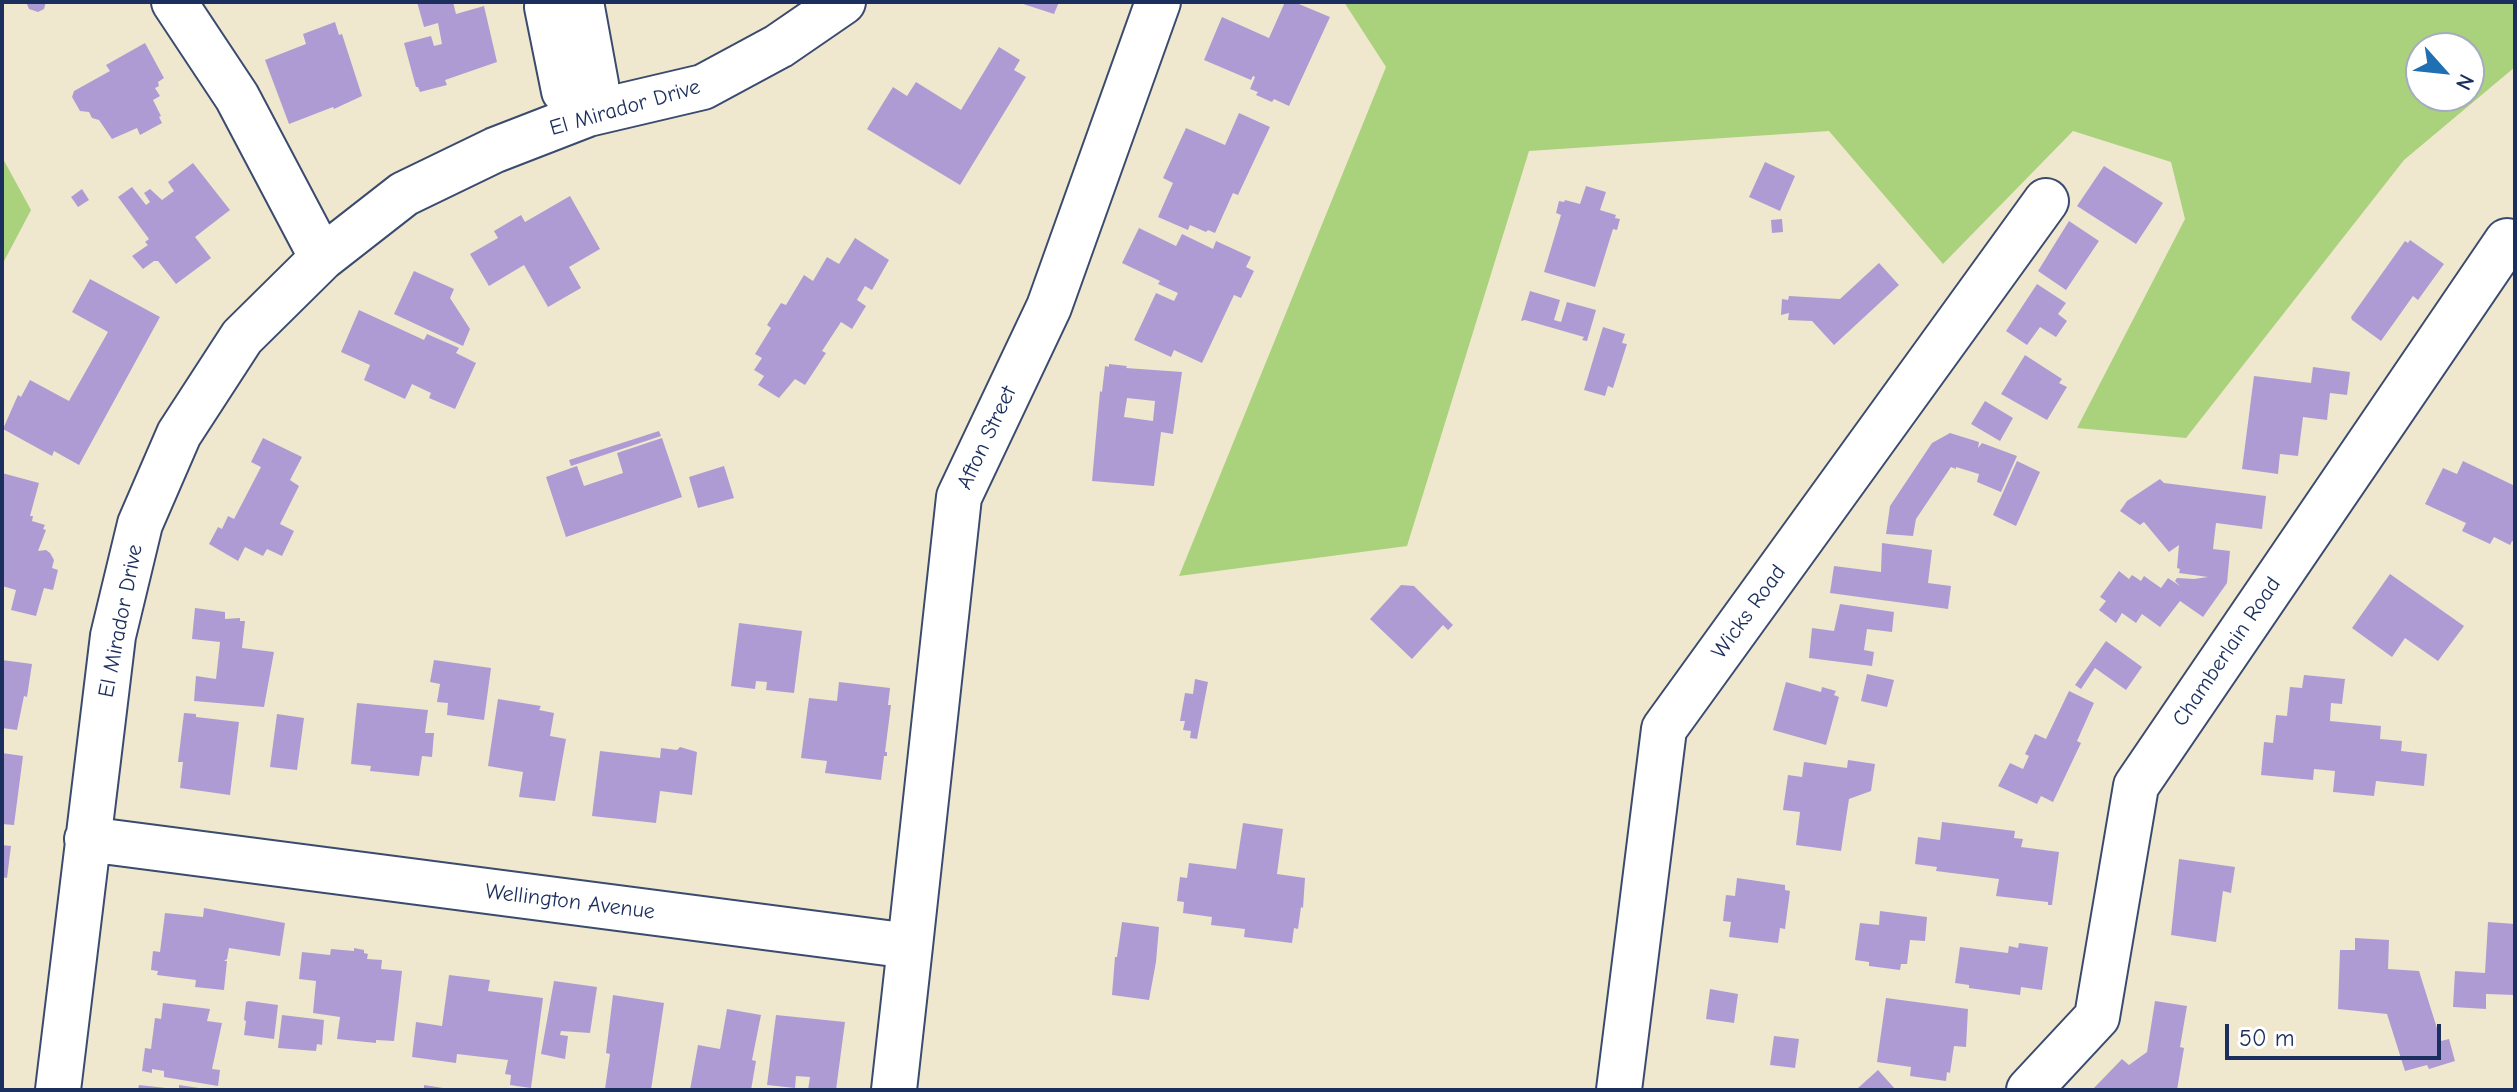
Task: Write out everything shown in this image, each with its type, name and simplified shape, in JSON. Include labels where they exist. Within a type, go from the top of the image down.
[{"type":"street","points":[[174,2],[237,97],[322,258]]},
{"type":"street","points":[[550,2],[547,7],[564,91],[588,114],[596,84],[581,2]]},
{"type":"street","name":"El Mirador Drive","points":[[58,1090],[113,636],[140,524],[179,434],[242,337],[322,258],[404,194],[495,150],[588,114],[703,87],[779,46],[843,2]]},
{"type":"street","name":"Afton Street","points":[[910,946],[959,497],[1049,307],[1158,2]]},
{"type":"street","name":"Wicks Road","points":[[1619,1090],[1664,729],[2046,201]]},
{"type":"street","name":"Chamberlain Road","points":[[2029,1090],[2097,1017],[2136,786],[2507,241]]},
{"type":"street","name":"Wellington Avenue","points":[[87,839],[910,946]]},
{"type":"street","points":[[894,1090],[910,946]]},
{"type":"green space","points":[[1344,2],[2515,2],[2515,67],[2485,92],[2485,32],[2405,32],[2405,112],[2461,112],[2404,160],[2186,438],[2077,428],[2185,219],[2171,162],[2073,131],[1943,264],[1829,131],[1529,151],[1407,546],[1179,576],[1386,67]]},
{"type":"green space","points":[[2,157],[31,210],[2,265]]},
{"type":"building","points":[[26,2],[46,2],[44,9],[38,12],[29,9]]},
{"type":"building","points":[[417,2],[453,2],[456,14],[484,6],[497,62],[445,80],[447,85],[420,92],[404,43],[431,36],[434,46],[442,44],[438,23],[424,27]]},
{"type":"building","points":[[1017,2],[1059,2],[1054,14]]},
{"type":"building","points":[[1285,2],[1294,2],[1330,17],[1289,106],[1256,95],[1258,92],[1250,89],[1255,77],[1251,80],[1204,60],[1222,17],[1269,38]]},
{"type":"building","points":[[335,22],[339,35],[342,34],[362,96],[289,124],[265,60],[306,44],[303,34]]},
{"type":"building","points":[[145,43],[164,78],[155,88],[160,96],[153,100],[162,123],[140,135],[137,128],[112,139],[99,120],[92,118],[89,112],[80,111],[72,97],[74,91],[110,71],[106,65]]},
{"type":"building","points":[[999,47],[1020,60],[1014,70],[1026,77],[960,185],[867,129],[893,87],[907,96],[916,82],[961,110]]},
{"type":"building","points":[[1239,113],[1270,127],[1238,195],[1233,193],[1215,233],[1190,225],[1188,230],[1158,217],[1173,183],[1163,178],[1186,128],[1225,145]]},
{"type":"building","points":[[1765,162],[1795,176],[1780,211],[1749,197]]},
{"type":"building","points":[[193,163],[230,210],[195,237],[211,258],[176,284],[158,261],[143,269],[132,256],[148,245],[145,242],[149,239],[118,197],[132,187],[146,205],[150,202],[144,193],[150,189],[162,200],[174,191],[168,182]]},
{"type":"building","points":[[2104,166],[2163,203],[2136,244],[2077,206]]},
{"type":"building","points":[[1586,186],[1606,192],[1600,210],[1620,219],[1617,230],[1613,229],[1595,287],[1544,272],[1561,215],[1556,213],[1559,201],[1580,204]]},
{"type":"building","points":[[82,189],[89,200],[78,207],[71,197]]},
{"type":"building","points":[[570,196],[600,249],[569,267],[581,288],[548,307],[524,265],[489,286],[470,254],[498,238],[494,231],[521,215],[525,222]]},
{"type":"building","points":[[1782,219],[1783,232],[1772,233],[1771,220]]},
{"type":"building","points":[[2069,221],[2099,241],[2066,290],[2038,271]]},
{"type":"building","points":[[1139,228],[1176,246],[1182,234],[1213,249],[1216,241],[1251,257],[1246,267],[1254,271],[1241,298],[1234,295],[1202,363],[1174,350],[1171,357],[1134,340],[1156,293],[1174,301],[1178,293],[1122,263]]},
{"type":"building","points":[[855,238],[889,260],[872,290],[865,286],[857,300],[866,306],[852,329],[841,322],[805,385],[795,379],[779,398],[758,385],[764,376],[754,370],[762,358],[755,354],[771,328],[767,325],[781,303],[786,305],[804,275],[813,281],[827,257],[839,264]]},
{"type":"building","points":[[2410,240],[2444,264],[2418,300],[2413,296],[2381,341],[2351,317],[2405,241],[2408,243]]},
{"type":"building","points":[[1879,263],[1899,285],[1834,345],[1812,321],[1788,320],[1789,313],[1781,315],[1782,299],[1788,300],[1789,296],[1840,299]]},
{"type":"building","points":[[414,271],[454,289],[450,298],[470,329],[463,346],[394,314]]},
{"type":"building","points":[[90,279],[160,317],[79,465],[54,451],[52,456],[3,429],[18,395],[21,397],[30,380],[69,401],[108,332],[72,312]]},
{"type":"building","points":[[2037,284],[2066,303],[2058,314],[2067,321],[2056,337],[2040,327],[2027,345],[2006,331]]},
{"type":"building","points":[[1530,291],[1560,300],[1554,320],[1561,322],[1567,302],[1596,310],[1587,341],[1582,340],[1584,337],[1521,321]]},
{"type":"building","points":[[359,310],[424,340],[427,334],[459,348],[456,353],[476,363],[455,409],[429,398],[431,393],[412,384],[405,399],[364,380],[370,365],[341,352]]},
{"type":"building","points":[[1603,327],[1625,334],[1622,343],[1627,344],[1613,388],[1608,386],[1605,396],[1584,390]]},
{"type":"building","points":[[2025,355],[2062,379],[2059,383],[2067,387],[2047,420],[2001,394]]},
{"type":"building","points":[[1109,364],[1182,372],[1173,434],[1161,432],[1154,486],[1092,481],[1100,391],[1105,366],[1109,367]],"holes":[[[1127,398],[1155,401],[1153,421],[1124,417]]]},
{"type":"building","points":[[2313,367],[2350,372],[2347,395],[2330,393],[2327,420],[2303,417],[2298,456],[2280,454],[2278,474],[2242,469],[2254,376],[2311,383]]},
{"type":"building","points":[[1985,401],[2013,418],[2000,441],[1971,424]]},
{"type":"building","points":[[659,431],[661,436],[571,466],[569,460]]},
{"type":"building","points":[[1950,433],[1979,442],[1978,448],[1982,443],[2017,456],[2001,492],[1977,482],[1979,474],[1951,467],[1916,519],[1913,536],[1886,534],[1890,506],[1932,443]]},
{"type":"building","points":[[263,438],[302,457],[290,480],[299,486],[280,524],[294,531],[282,556],[267,549],[263,556],[245,547],[238,561],[209,544],[228,516],[234,519],[261,467],[251,462]]},
{"type":"building","points":[[662,438],[682,497],[566,537],[546,477],[577,466],[584,486],[623,473],[617,453]]},
{"type":"building","points":[[2017,461],[2040,472],[2016,526],[1993,515]]},
{"type":"building","points":[[2463,461],[2515,486],[2515,542],[2512,541],[2510,545],[2494,537],[2490,544],[2462,531],[2466,523],[2425,504],[2443,468],[2457,474]]},
{"type":"building","points":[[724,466],[734,498],[698,508],[689,477]]},
{"type":"building","points":[[2,473],[39,483],[30,516],[33,516],[32,521],[45,525],[38,551],[50,553],[54,560],[52,568],[58,570],[53,590],[44,588],[36,616],[11,610],[16,590],[2,586]]},
{"type":"building","points":[[2160,479],[2164,483],[2266,496],[2262,529],[2216,523],[2213,549],[2230,551],[2227,583],[2203,617],[2180,601],[2160,627],[2142,614],[2136,623],[2122,613],[2116,623],[2099,610],[2106,601],[2100,597],[2119,571],[2129,579],[2132,575],[2141,581],[2144,576],[2161,588],[2168,578],[2180,586],[2175,581],[2177,578],[2208,577],[2179,573],[2179,545],[2169,552],[2144,522],[2140,525],[2120,511],[2127,501]]},
{"type":"building","points":[[1882,543],[1932,550],[1928,583],[1951,586],[1948,609],[1830,593],[1834,566],[1881,572]]},
{"type":"building","points":[[2390,574],[2464,626],[2438,661],[2405,638],[2392,657],[2352,628]]},
{"type":"building","points":[[1401,585],[1414,586],[1453,625],[1448,630],[1443,625],[1412,659],[1370,619]]},
{"type":"building","points":[[1840,604],[1894,612],[1892,632],[1867,629],[1864,650],[1874,652],[1872,666],[1809,658],[1812,628],[1834,631]]},
{"type":"building","points":[[195,608],[225,612],[225,619],[240,618],[240,621],[245,621],[242,648],[274,652],[264,707],[194,701],[196,676],[216,679],[220,642],[192,639]]},
{"type":"building","points":[[739,623],[802,631],[794,693],[766,690],[767,682],[756,681],[755,689],[731,686]]},
{"type":"building","points":[[2106,641],[2142,667],[2126,690],[2095,668],[2081,689],[2075,685]]},
{"type":"building","points":[[2,660],[32,664],[27,697],[24,696],[17,730],[2,728]]},
{"type":"building","points":[[434,660],[491,668],[484,720],[447,715],[448,703],[437,702],[440,684],[430,682]]},
{"type":"building","points":[[1867,674],[1894,680],[1887,707],[1861,701]]},
{"type":"building","points":[[2304,675],[2345,679],[2342,704],[2331,703],[2330,721],[2381,726],[2380,739],[2402,741],[2401,751],[2427,754],[2424,786],[2376,781],[2374,796],[2333,792],[2335,771],[2314,769],[2313,780],[2261,775],[2264,742],[2273,743],[2276,715],[2287,716],[2290,687],[2302,688]]},
{"type":"building","points":[[1195,679],[1208,682],[1197,739],[1190,738],[1191,731],[1183,730],[1185,721],[1180,721],[1185,693],[1193,694]]},
{"type":"building","points":[[839,682],[890,688],[887,756],[884,756],[881,780],[825,773],[827,761],[801,758],[809,698],[837,701]]},
{"type":"building","points":[[1786,682],[1821,692],[1822,687],[1836,691],[1834,695],[1839,697],[1826,745],[1773,730]]},
{"type":"building","points":[[2069,691],[2094,703],[2077,741],[2081,743],[2053,802],[2041,796],[2037,804],[1998,786],[2010,763],[2023,769],[2029,756],[2025,754],[2035,734],[2046,739]]},
{"type":"building","points":[[498,699],[541,706],[539,710],[554,713],[550,736],[566,739],[555,801],[519,797],[523,772],[488,766]]},
{"type":"building","points":[[357,703],[428,710],[425,733],[434,733],[432,757],[422,756],[419,776],[370,771],[371,766],[351,764]]},
{"type":"building","points":[[184,713],[239,722],[230,795],[180,788],[183,762],[178,762]]},
{"type":"building","points":[[277,714],[304,718],[297,770],[270,767]]},
{"type":"building","points":[[680,747],[697,752],[692,795],[660,791],[656,823],[592,816],[600,751],[660,758],[661,748],[677,750]]},
{"type":"building","points":[[2,753],[23,756],[14,825],[2,824]]},
{"type":"building","points":[[1848,760],[1875,764],[1871,791],[1849,799],[1841,851],[1796,845],[1800,812],[1783,810],[1788,775],[1802,777],[1804,762],[1847,768]]},
{"type":"building","points":[[1942,822],[2015,831],[2014,838],[2023,839],[2021,847],[2059,852],[2052,905],[1996,896],[1999,879],[1936,871],[1937,867],[1915,864],[1918,837],[1940,840]]},
{"type":"building","points":[[1243,823],[1283,829],[1277,874],[1305,878],[1303,908],[1298,929],[1294,928],[1292,943],[1244,937],[1245,929],[1211,925],[1212,917],[1183,913],[1184,902],[1177,901],[1180,877],[1187,878],[1189,863],[1236,869]]},
{"type":"building","points":[[2,845],[11,846],[7,878],[2,877]]},
{"type":"building","points":[[2179,859],[2235,867],[2231,893],[2223,891],[2216,942],[2171,935]]},
{"type":"building","points":[[1737,878],[1785,885],[1785,890],[1790,891],[1785,929],[1780,928],[1778,943],[1729,937],[1731,922],[1723,921],[1726,895],[1735,896]]},
{"type":"building","points":[[204,908],[285,923],[280,956],[229,948],[224,961],[227,961],[224,990],[195,987],[196,980],[157,975],[158,971],[151,970],[153,951],[160,952],[165,913],[203,917]]},
{"type":"building","points":[[1880,911],[1927,917],[1925,941],[1910,940],[1907,964],[1901,964],[1900,970],[1869,966],[1869,962],[1855,960],[1860,923],[1879,925]]},
{"type":"building","points":[[1122,922],[1159,927],[1149,1000],[1112,995]]},
{"type":"building","points":[[2488,922],[2515,924],[2515,995],[2486,994],[2486,1009],[2453,1007],[2455,971],[2485,973]]},
{"type":"building","points":[[2355,938],[2389,940],[2388,969],[2419,971],[2441,1041],[2449,1039],[2455,1061],[2429,1069],[2427,1065],[2405,1071],[2387,1014],[2338,1009],[2340,950],[2355,950]]},
{"type":"building","points":[[2019,943],[2048,947],[2042,990],[2021,987],[2020,995],[1955,983],[1960,947],[2008,953],[2009,946],[2018,948]]},
{"type":"building","points":[[354,948],[364,950],[368,954],[367,959],[382,960],[381,969],[402,971],[394,1041],[376,1040],[376,1043],[337,1039],[340,1017],[313,1013],[316,981],[299,979],[302,952],[330,955],[331,949],[354,951]]},
{"type":"building","points":[[449,975],[490,980],[488,991],[543,998],[531,1088],[510,1085],[511,1075],[505,1074],[508,1060],[457,1054],[456,1063],[412,1057],[416,1022],[442,1026]]},
{"type":"building","points":[[554,981],[597,987],[590,1033],[561,1031],[560,1035],[568,1036],[565,1059],[541,1054]]},
{"type":"building","points":[[1710,989],[1738,994],[1734,1023],[1706,1019]]},
{"type":"building","points":[[613,995],[664,1003],[651,1090],[605,1089]]},
{"type":"building","points":[[1886,998],[1968,1009],[1966,1047],[1954,1046],[1946,1081],[1910,1076],[1911,1067],[1877,1062]]},
{"type":"building","points":[[2155,1001],[2187,1006],[2177,1090],[2093,1089],[2122,1059],[2129,1065],[2147,1052]]},
{"type":"building","points":[[246,1002],[278,1005],[274,1039],[244,1035]]},
{"type":"building","points":[[163,1003],[210,1009],[207,1021],[222,1023],[212,1069],[220,1070],[218,1086],[164,1077],[164,1071],[142,1071],[145,1048],[151,1049],[155,1018],[161,1019]]},
{"type":"building","points":[[727,1009],[761,1015],[752,1060],[756,1061],[751,1090],[690,1090],[698,1045],[720,1049]]},
{"type":"building","points":[[282,1015],[324,1020],[322,1045],[317,1044],[316,1051],[278,1048]]},
{"type":"building","points":[[776,1015],[845,1022],[836,1090],[808,1090],[810,1077],[796,1076],[795,1088],[767,1085]]},
{"type":"building","points":[[1774,1036],[1799,1039],[1795,1068],[1770,1065]]},
{"type":"building","points":[[1878,1070],[1896,1090],[1858,1088]]},
{"type":"building","points":[[139,1085],[166,1088],[166,1090],[138,1090]]},
{"type":"building","points":[[179,1085],[199,1088],[199,1090],[179,1090]]},
{"type":"building","points":[[424,1085],[443,1088],[443,1090],[424,1090]]}]
